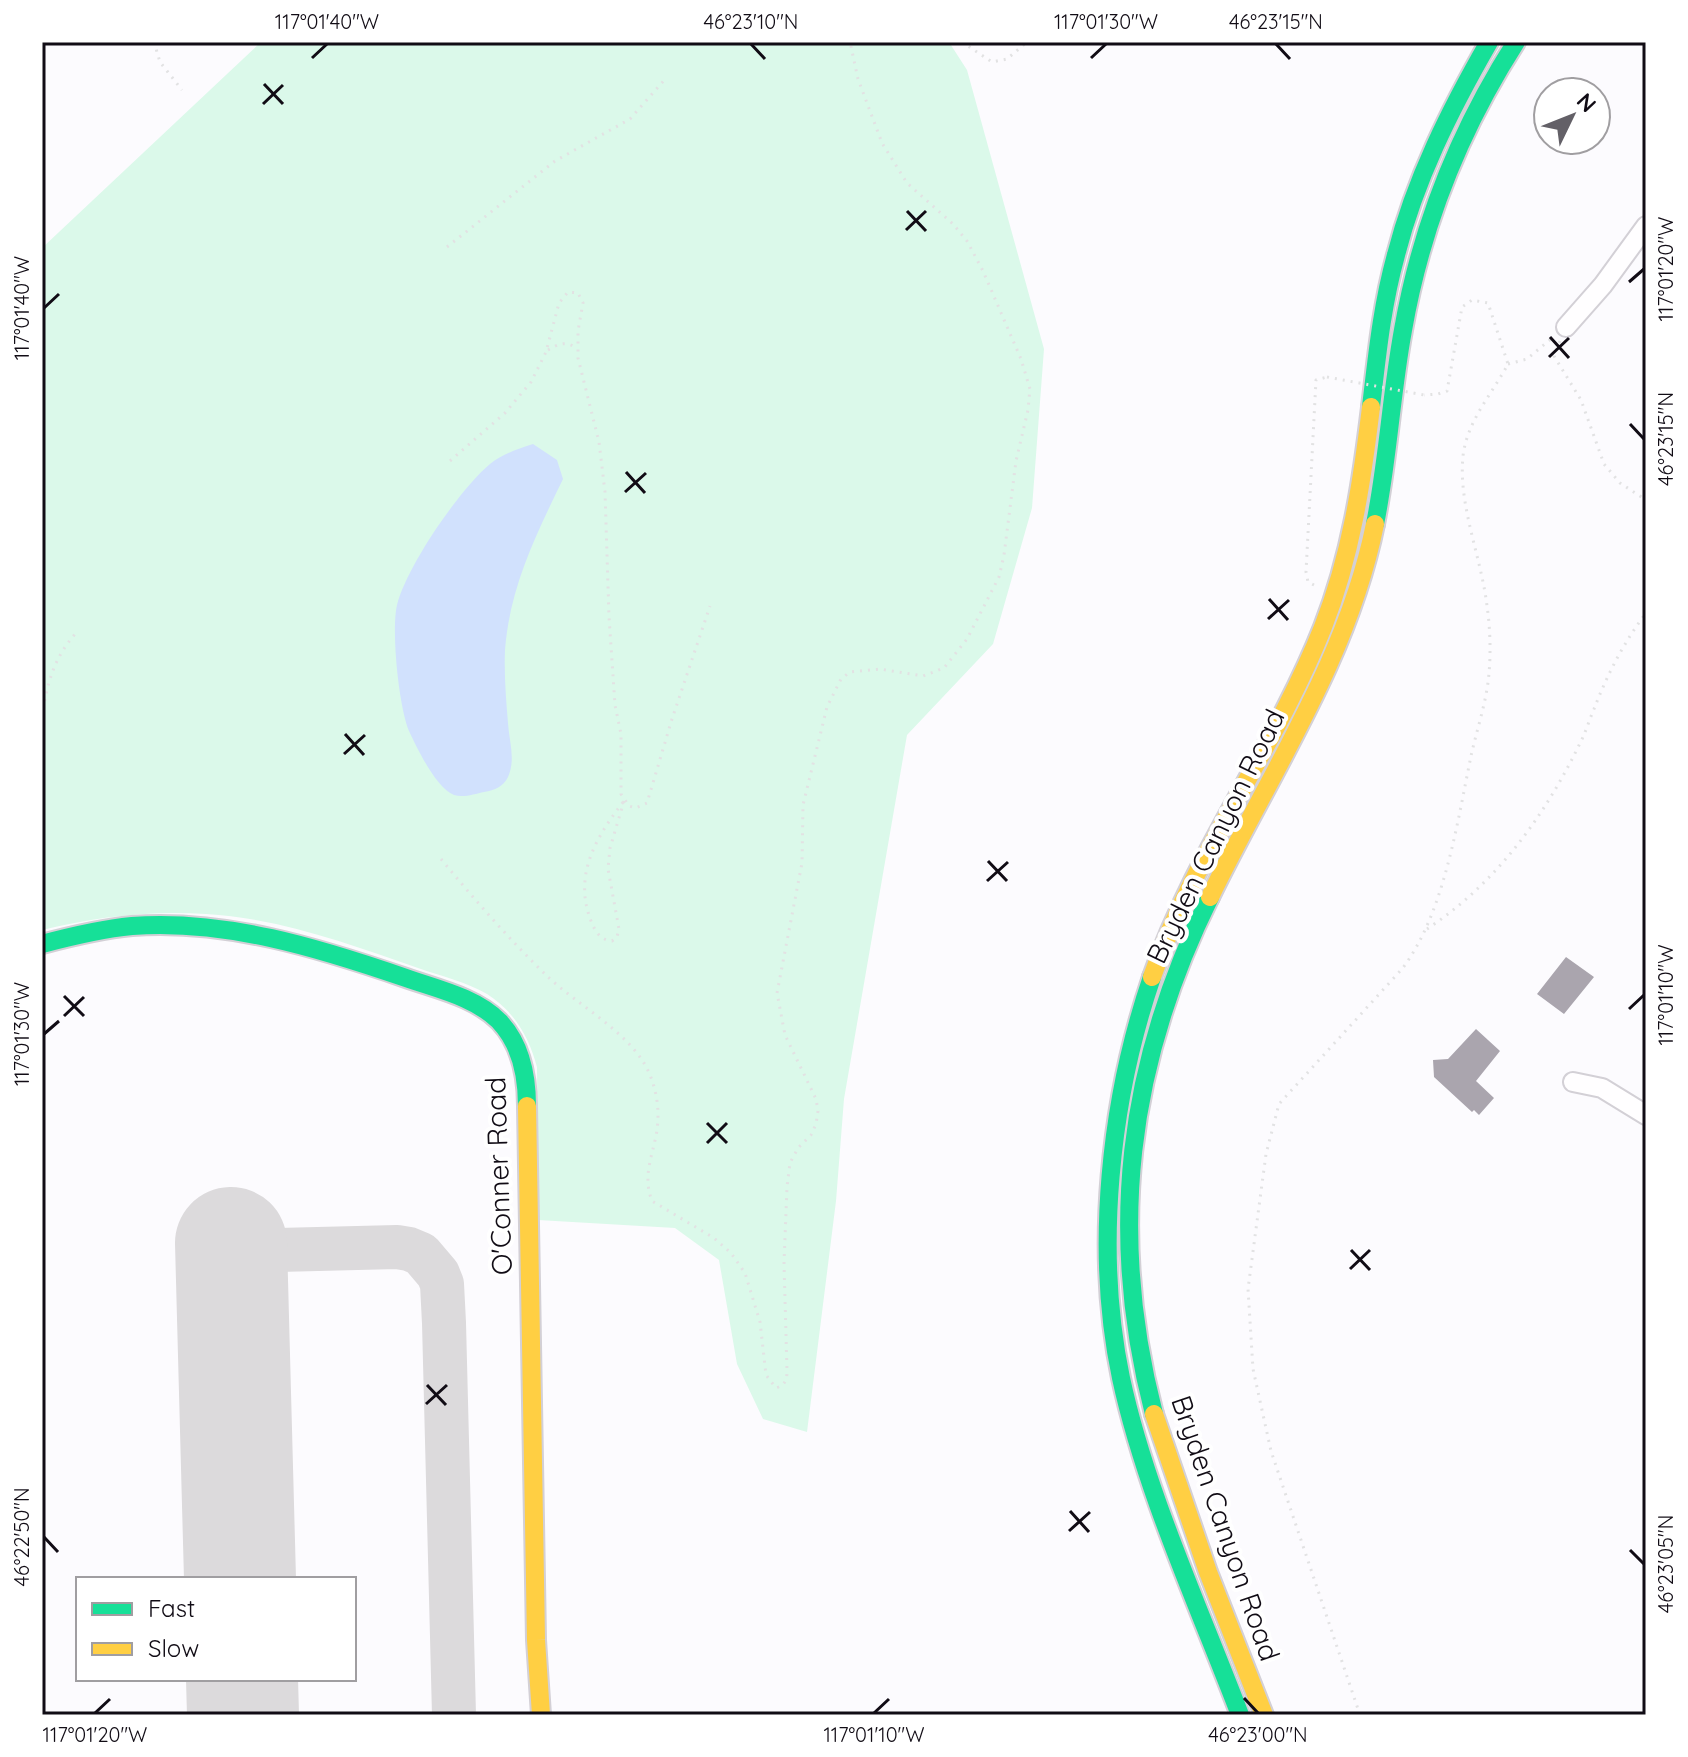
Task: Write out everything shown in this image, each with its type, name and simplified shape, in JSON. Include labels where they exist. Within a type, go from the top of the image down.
[{"type":"main road","name":"Bryden Canyon Road","points":[[1240,1715],[1154,1487],[1124,1389],[1113,1325],[1107,1241],[1108,1191],[1117,1108],[1126,1063],[1152,974],[1167,937],[1204,857],[1309,660],[1337,589],[1351,541],[1364,467],[1380,330],[1392,267],[1419,179],[1436,138],[1489,42]]},
{"type":"main road","name":"Bryden Canyon Road","points":[[1264,1715],[1155,1423],[1138,1336],[1133,1286],[1130,1237],[1132,1149],[1158,1032],[1197,923],[1278,772],[1342,640],[1378,517],[1403,332],[1427,230],[1440,188],[1479,104],[1516,42]]},
{"type":"main road","name":"O'Conner Road","points":[[42,944],[89,933],[144,926],[207,927],[269,936],[366,964],[461,997],[480,1006],[506,1029],[519,1052],[527,1090],[536,1640],[541,1715]]},
{"type":"street","points":[[1566,327],[1603,285],[1646,226]]},
{"type":"street","points":[[1573,1082],[1602,1088],[1646,1115]]},
{"type":"path","points":[[154,42],[160,62],[182,90]]},
{"type":"path","points":[[441,859],[476,902],[544,974],[629,1044],[644,1063],[659,1114],[647,1173],[652,1201],[714,1238],[731,1253],[745,1273],[760,1322],[766,1375],[776,1388],[782,1386],[787,1380],[784,1263],[789,1175],[794,1156],[816,1124],[818,1111],[816,1099],[785,1035],[777,993],[802,863],[803,805],[827,707],[841,679],[850,672],[880,669],[923,676],[944,668],[967,639],[999,577],[1030,389],[1021,359],[967,241],[953,224],[907,183],[892,162],[869,112],[850,42]]},
{"type":"path","points":[[962,42],[992,62],[1007,59],[1027,42]]},
{"type":"path","points":[[447,247],[555,161],[630,119],[667,77]]},
{"type":"path","points":[[450,461],[520,397],[546,350],[559,303],[568,292],[574,291],[582,297],[577,349],[599,442],[605,492],[609,617],[615,705],[621,734],[621,794],[624,801],[636,808],[647,803],[710,606]]},
{"type":"path","points":[[1327,377],[1424,395],[1447,391],[1462,307],[1472,300],[1488,303],[1508,364]]},
{"type":"path","points":[[1360,1715],[1271,1451],[1253,1369],[1248,1289],[1266,1154],[1271,1124],[1279,1104],[1402,969],[1427,929],[1453,842],[1489,673],[1487,607],[1474,534],[1461,489],[1463,453],[1472,422],[1508,364],[1527,359],[1566,327]]},
{"type":"path","points":[[1566,327],[1554,356],[1581,400],[1604,464],[1620,483],[1646,500]]},
{"type":"path","points":[[546,350],[561,343],[577,349]]},
{"type":"path","points":[[1427,929],[1474,891],[1512,855],[1525,838],[1584,736],[1626,640],[1646,613]]},
{"type":"path","points":[[42,717],[47,683],[53,667],[76,633]]},
{"type":"path","points":[[624,801],[610,848],[608,869],[619,929],[617,937],[606,941],[595,930],[589,915],[584,895],[584,874],[588,857],[601,833],[624,801]]},
{"type":"green space","points":[[261,42],[949,42],[967,70],[1044,349],[1032,508],[993,644],[907,735],[844,1099],[836,1201],[807,1432],[763,1419],[737,1364],[719,1260],[675,1228],[538,1220],[537,1067],[530,1045],[519,1026],[505,1008],[487,994],[340,941],[233,916],[143,914],[82,921],[42,930],[42,248]]},
{"type":"water","points":[[533,444],[557,460],[563,479],[543,520],[512,604],[505,650],[512,757],[510,770],[498,788],[458,796],[447,791],[434,776],[405,720],[396,650],[397,605],[411,570],[464,492],[495,460]]},
{"type":"building","points":[[1566,957],[1594,977],[1564,1014],[1537,994]]},
{"type":"building","points":[[1476,1029],[1500,1051],[1476,1081],[1494,1098],[1479,1115],[1434,1077],[1433,1060],[1448,1059]]},
{"type":"taxiway","points":[[233,1311],[241,1280],[251,1264],[267,1253],[278,1250],[397,1247],[421,1254],[438,1274],[442,1284],[444,1323],[454,1715]]},
{"type":"runway","points":[[231,1243],[240,1577]]},
{"type":"runway","points":[[242,1681],[243,1715]]},
{"type":"traffic: fast","points":[[1371,407],[1384,312],[1404,227],[1435,146],[1489,42]]},
{"type":"traffic: fast","points":[[1375,524],[1399,354],[1420,254],[1460,145],[1516,42]]},
{"type":"traffic: fast","points":[[1154,1414],[1140,1347],[1131,1280],[1129,1215],[1133,1151],[1143,1087],[1160,1023],[1182,960],[1210,897]]},
{"type":"traffic: fast","points":[[42,944],[132,926],[167,925],[237,931],[306,947],[443,990],[479,1006],[507,1030],[521,1061],[527,1106]]},
{"type":"traffic: fast","points":[[1152,977],[1126,1074],[1111,1176],[1108,1227],[1113,1329],[1121,1378],[1144,1463],[1240,1715]]},
{"type":"traffic: slow","points":[[1152,977],[1190,887],[1304,672],[1323,627],[1341,573],[1354,518],[1371,407]]},
{"type":"traffic: slow","points":[[1210,897],[1326,669],[1363,574],[1375,524]]},
{"type":"traffic: slow","points":[[527,1106],[536,1640],[541,1715]]},
{"type":"traffic: slow","points":[[1154,1414],[1208,1572],[1264,1715]]}]
